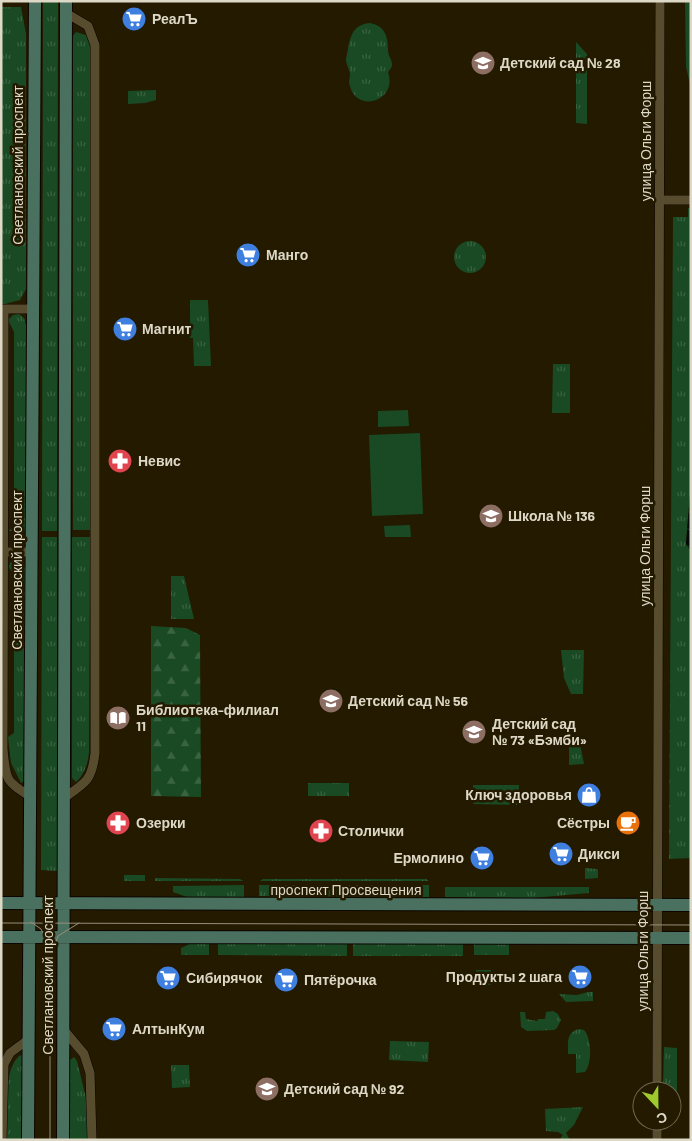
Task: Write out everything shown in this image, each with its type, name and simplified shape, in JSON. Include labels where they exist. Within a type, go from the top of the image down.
[{"type":"main road","name":"Светлановский проспект","points":[[28,1140],[31,902],[35,1]]},
{"type":"main road","name":"Светлановский проспект","points":[[63,1140],[66,7]]},
{"type":"main road","name":"проспект Просвещения","points":[[1,903],[691,905]]},
{"type":"main road","points":[[1,937],[691,938]]},
{"type":"street","name":"улица Ольги Форш","points":[[657,1081],[660,1]]},
{"type":"street","points":[[65,797],[87,783],[93,770],[95,753],[95,45],[94,36],[88,26],[66,7]]},
{"type":"street","points":[[660,200],[691,200]]},
{"type":"street","points":[[31,798],[10,784],[5,767],[4,309],[33,309]]},
{"type":"street","points":[[4,552],[32,552]]},
{"type":"street","points":[[63,1028],[84,1054],[90,1073],[92,1140]]},
{"type":"street","points":[[2,1140],[4,1064],[10,1053],[29,1039]]},
{"type":"green space","points":[[43,1],[58,1],[57,531],[42,531]]},
{"type":"green space","points":[[685,1],[691,1],[691,89],[686,67]]},
{"type":"green space","points":[[1,7],[21,7],[26,34],[26,289],[20,300],[1,305]]},
{"type":"green space","points":[[370,23],[375,24],[385,32],[392,66],[388,72],[389,82],[387,91],[382,97],[367,101],[360,99],[354,94],[349,85],[350,72],[346,59],[351,36],[354,31],[358,27]]},
{"type":"green space","points":[[76,32],[86,35],[90,46],[90,530],[73,530],[73,36]]},
{"type":"green space","points":[[576,42],[587,54],[587,124],[576,123]]},
{"type":"green space","points":[[156,90],[156,100],[128,104],[128,91]]},
{"type":"green space","points":[[688,208],[691,208],[691,481],[686,544],[691,551],[691,858],[669,859],[673,217],[688,217]]},
{"type":"green space","points":[[470,241],[481,246],[486,257],[481,268],[470,273],[459,268],[454,257],[459,246]]},
{"type":"green space","points":[[190,300],[208,300],[211,366],[194,366],[193,338],[190,338]]},
{"type":"green space","points":[[19,314],[24,318],[26,325],[26,531],[9,531],[14,526],[14,332],[8,320],[13,315]]},
{"type":"green space","points":[[553,364],[570,364],[570,413],[552,413]]},
{"type":"green space","points":[[408,410],[409,426],[378,427],[378,411]]},
{"type":"green space","points":[[420,433],[423,514],[372,516],[369,435]]},
{"type":"green space","points":[[410,525],[411,537],[385,537],[384,526]]},
{"type":"green space","points":[[42,537],[57,537],[57,871],[41,870]]},
{"type":"green space","points":[[72,537],[90,537],[89,751],[86,768],[76,782],[72,778]]},
{"type":"green space","points":[[17,559],[23,561],[26,569],[24,781],[21,783],[11,763],[8,737],[14,733],[14,576],[9,567],[10,563]]},
{"type":"green space","points":[[171,576],[184,576],[194,619],[171,619]]},
{"type":"green space","points":[[151,626],[186,628],[200,635],[201,797],[151,796]]},
{"type":"green space","points":[[561,650],[584,650],[583,694],[571,694],[564,678]]},
{"type":"green space","points":[[569,739],[579,739],[584,764],[569,765]]},
{"type":"green space","points":[[308,783],[349,783],[349,796],[308,796]]},
{"type":"green space","points":[[473,785],[519,785],[519,805],[473,804]]},
{"type":"green space","points":[[585,868],[598,869],[598,878],[585,879]]},
{"type":"green space","points":[[124,875],[145,875],[145,881],[124,881]]},
{"type":"green space","points":[[155,878],[240,879],[243,881],[155,881]]},
{"type":"green space","points":[[263,879],[426,879],[429,881],[260,881]]},
{"type":"green space","points":[[244,885],[244,897],[187,897],[173,892],[173,886]]},
{"type":"green space","points":[[259,885],[429,885],[429,897],[259,896]]},
{"type":"green space","points":[[445,887],[589,887],[589,893],[532,898],[445,897]]},
{"type":"green space","points":[[192,943],[209,943],[209,955],[181,955],[181,948]]},
{"type":"green space","points":[[218,944],[347,944],[347,956],[218,955]]},
{"type":"green space","points":[[353,944],[463,944],[463,956],[353,956]]},
{"type":"green space","points":[[474,944],[509,944],[509,955],[474,955]]},
{"type":"green space","points":[[476,970],[491,970],[491,985],[476,985]]},
{"type":"green space","points":[[593,992],[593,1001],[566,1002],[559,994],[577,995]]},
{"type":"green space","points":[[553,1011],[558,1014],[561,1020],[554,1030],[527,1031],[521,1027],[520,1012],[525,1012],[526,1019],[537,1021],[538,1019],[545,1019],[546,1012]]},
{"type":"green space","points":[[579,1029],[584,1030],[589,1039],[590,1057],[585,1072],[576,1073],[576,1054],[568,1054],[568,1042],[570,1035]]},
{"type":"green space","points":[[390,1041],[429,1042],[428,1062],[389,1060]]},
{"type":"green space","points":[[664,1047],[677,1048],[677,1081],[663,1081]]},
{"type":"green space","points":[[21,1055],[24,1056],[23,1140],[7,1140],[6,1107],[8,1081],[15,1061]]},
{"type":"green space","points":[[74,1057],[77,1061],[87,1102],[87,1140],[70,1140],[70,1060]]},
{"type":"green space","points":[[171,1065],[189,1065],[190,1087],[172,1088]]},
{"type":"green space","points":[[583,1107],[574,1125],[566,1133],[570,1140],[559,1140],[563,1135],[558,1132],[546,1131],[545,1109]]},
{"type":"water","points":[[691,481],[691,551],[686,544]]},
{"type":"tram line","points":[[31,922],[41,929],[50,948],[50,1140]]},
{"type":"tram line","points":[[1,923],[691,925]]},
{"type":"tram line","points":[[52,953],[58,936],[79,923]]},
{"type":"place","name":"РеалЪ","points":[[134,19]]},
{"type":"place","name":"Детский сад № 28","points":[[483,63]]},
{"type":"place","name":"Манго","points":[[248,255]]},
{"type":"place","name":"Магнит","points":[[125,329]]},
{"type":"place","name":"Невис","points":[[120,461]]},
{"type":"place","name":"Школа № 136","points":[[491,516]]},
{"type":"place","name":"Детский сад № 56","points":[[331,701]]},
{"type":"place","name":"Библиотека-филиал 11","points":[[118,718]]},
{"type":"place","name":"Детский сад № 73 «Бэмби»","points":[[474,732]]},
{"type":"place","name":"Ключ здоровья","points":[[589,795]]},
{"type":"place","name":"Озерки","points":[[118,823]]},
{"type":"place","name":"Сёстры","points":[[628,823]]},
{"type":"place","name":"Столички","points":[[321,831]]},
{"type":"place","name":"Дикси","points":[[561,854]]},
{"type":"place","name":"Ермолино","points":[[482,858]]},
{"type":"place","name":"Продукты 2 шага","points":[[580,977]]},
{"type":"place","name":"Сибирячок","points":[[168,978]]},
{"type":"place","name":"Пятёрочка","points":[[286,980]]},
{"type":"place","name":"АлтынКум","points":[[114,1029]]},
{"type":"place","name":"Детский сад № 92","points":[[267,1089]]}]
